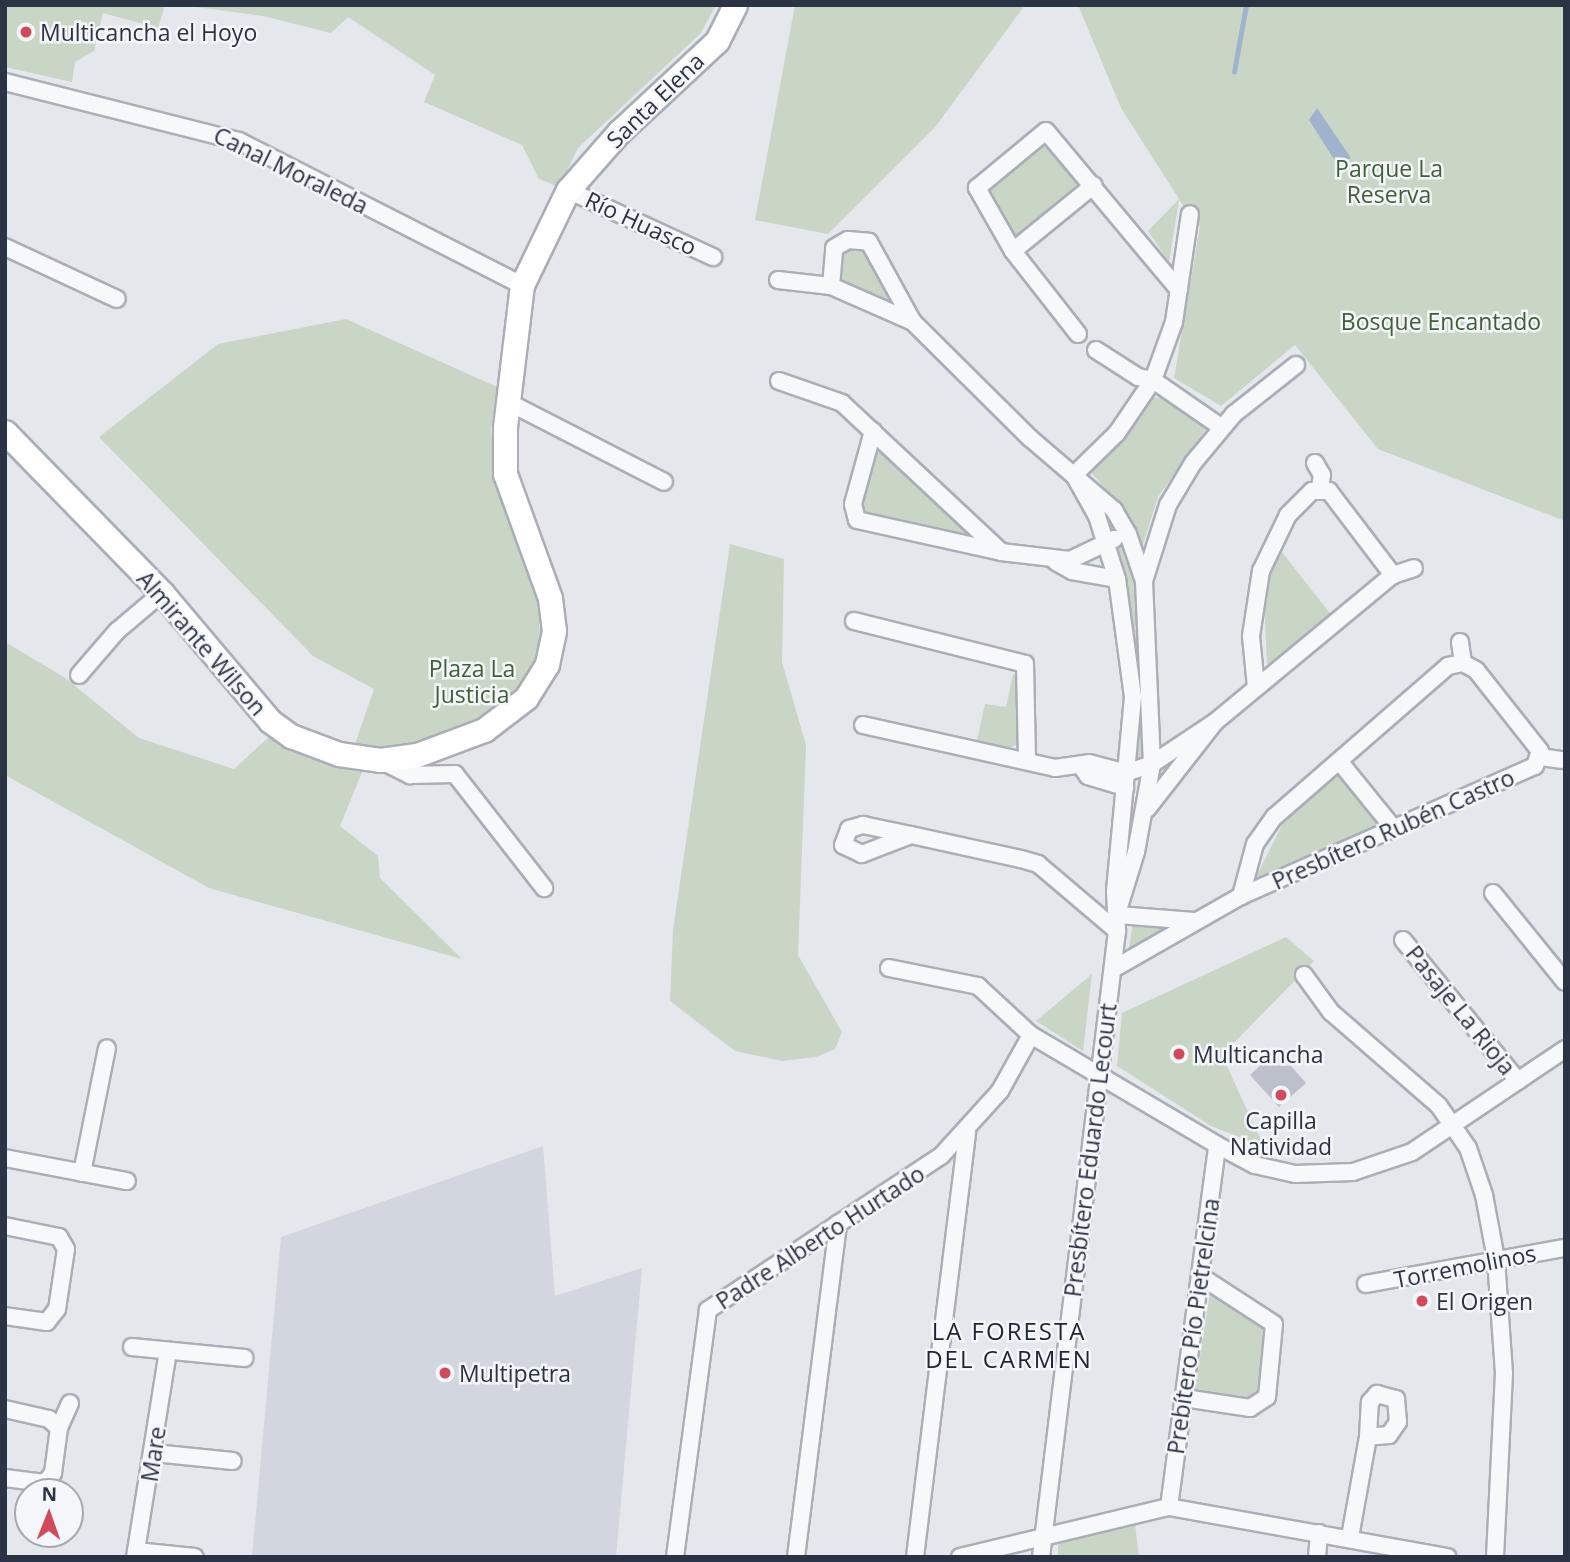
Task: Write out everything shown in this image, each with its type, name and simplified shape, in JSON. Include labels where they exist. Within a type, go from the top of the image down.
[{"type":"street","name":"Santa Elena","points":[[568,190],[619,132],[717,41],[735,5]]},
{"type":"street","name":"Canal Moraleda","points":[[5,82],[239,141],[522,285]]},
{"type":"street","points":[[1078,334],[1013,251],[977,188],[1033,138],[1046,131],[1094,185],[1179,290]]},
{"type":"street","points":[[1013,251],[1094,185]]},
{"type":"street","name":"Río Huasco","points":[[568,190],[713,257]]},
{"type":"street","name":"Almirante Wilson","points":[[5,432],[162,593],[270,721],[313,747],[380,760],[417,755],[484,730],[526,698],[547,664],[553,608],[505,474],[508,402],[522,285],[568,190]]},
{"type":"street","points":[[1074,475],[1116,432],[1153,380],[1179,290],[1190,214]]},
{"type":"street","name":"Presbítero Eduardo Lecourt","points":[[913,322],[831,286],[834,248],[848,240],[869,242],[913,322],[1114,510],[1128,534],[1144,581],[1152,764],[1143,813],[1125,864]]},
{"type":"street","points":[[5,247],[117,299]]},
{"type":"street","points":[[778,280],[831,286]]},
{"type":"street","points":[[1096,349],[1138,377],[1153,380],[1221,427]]},
{"type":"street","points":[[1144,581],[1168,505],[1221,427],[1296,365]]},
{"type":"street","points":[[779,381],[831,397],[873,430],[1001,551]]},
{"type":"street","points":[[508,402],[664,482]]},
{"type":"street","points":[[873,430],[853,504],[857,520],[1056,562],[1072,571],[1117,579]]},
{"type":"street","points":[[1256,687],[1251,636],[1261,571],[1288,515],[1320,487],[1322,475],[1315,463]]},
{"type":"street","name":"Presbítero Eduardo Lecourt","points":[[1041,1557],[1040,1538],[1101,1072],[1125,864],[1126,780],[1133,697],[1117,579],[1106,541],[1074,475]]},
{"type":"street","points":[[1320,487],[1329,491],[1393,575]]},
{"type":"street","points":[[1056,562],[1128,534]]},
{"type":"street","points":[[863,725],[1055,768],[1081,766],[1126,780],[1215,722],[1393,575],[1414,568]]},
{"type":"street","points":[[79,675],[117,631],[162,593]]},
{"type":"street","points":[[855,621],[1025,664],[1027,761]]},
{"type":"street","points":[[1460,642],[1463,663]]},
{"type":"street","name":"Presbítero Rubén Castro","points":[[1113,969],[1241,896],[1535,766],[1540,757],[1536,745],[1476,670],[1463,663],[1448,667],[1274,817],[1255,844],[1241,896]]},
{"type":"street","points":[[1143,813],[1215,722]]},
{"type":"street","name":"Presbítero Rubén Castro","points":[[1540,757],[1562,760]]},
{"type":"street","points":[[380,760],[410,775],[455,774],[544,888]]},
{"type":"street","points":[[1339,761],[1394,829]]},
{"type":"street","points":[[911,835],[1038,864],[1117,931]]},
{"type":"street","points":[[1493,893],[1565,982]]},
{"type":"street","points":[[1118,912],[1194,921]]},
{"type":"street","name":"Pasaje La Rioja","points":[[1403,940],[1518,1081]]},
{"type":"street","points":[[889,968],[978,986],[1031,1035],[1101,1072],[1217,1145],[1255,1165],[1295,1174],[1343,1173],[1412,1152],[1565,1049]]},
{"type":"street","points":[[1304,975],[1331,1012],[1455,1125],[1484,1195],[1496,1259],[1505,1426],[1495,1557]]},
{"type":"street","name":"Padre Alberto Hurtado","points":[[675,1557],[708,1310],[838,1224],[967,1133],[1000,1091],[1031,1035]]},
{"type":"street","points":[[82,1173],[107,1048]]},
{"type":"street","points":[[915,1557],[967,1133]]},
{"type":"street","name":"Prebítero Pío Pietrelcina","points":[[1169,1507],[1217,1145]]},
{"type":"street","points":[[5,1158],[127,1181]]},
{"type":"street","points":[[796,1557],[838,1224]]},
{"type":"street","points":[[5,1226],[59,1237],[66,1249],[57,1309],[47,1322],[5,1316]]},
{"type":"street","name":"Torremolinos","points":[[1366,1284],[1565,1248]]},
{"type":"street","points":[[1184,1398],[1240,1409],[1257,1406],[1267,1397],[1274,1325],[1200,1276]]},
{"type":"street","points":[[132,1347],[244,1358]]},
{"type":"street","name":"Mare","points":[[136,1554],[168,1351]]},
{"type":"street","points":[[5,1478],[45,1483],[53,1473],[59,1427],[70,1403]]},
{"type":"street","points":[[5,1409],[49,1419],[59,1427]]},
{"type":"street","points":[[1350,1537],[1368,1437]]},
{"type":"street","points":[[154,1453],[233,1461]]},
{"type":"street","points":[[960,1557],[1169,1507],[1350,1537],[1448,1557]]},
{"type":"street","points":[[1317,1557],[1319,1533]]},
{"type":"street","points":[[136,1554],[195,1557]]},
{"type":"shaded area","points":[[543,1146],[555,1296],[642,1268],[616,1557],[252,1557],[281,1237]]},
{"type":"green space","points":[[5,5],[165,5],[158,28],[103,13],[94,51],[75,62],[72,82],[5,67]]},
{"type":"green space","points":[[181,5],[716,5],[701,33],[578,148],[559,187],[539,179],[522,145],[424,102],[435,75],[348,17],[331,33],[263,16]]},
{"type":"green space","points":[[795,5],[1025,5],[936,126],[828,234],[755,220]]},
{"type":"green space","name":"Parque La Reserva","points":[[1078,5],[1565,5],[1565,521],[1378,449],[1295,345],[1221,406],[1174,378],[1200,226],[1179,200],[1169,262],[1148,231],[1179,199],[1121,108]]},
{"type":"green space","points":[[1046,141],[1080,182],[1016,237],[986,195],[991,184]]},
{"type":"green space","points":[[854,245],[870,250],[900,307],[840,279],[840,253]]},
{"type":"green space","name":"Plaza La Justicia","points":[[346,319],[497,387],[491,429],[499,492],[539,602],[540,652],[522,686],[491,712],[439,736],[378,751],[355,744],[374,689],[313,656],[99,437],[218,344]]},
{"type":"green space","points":[[1164,397],[1206,429],[1158,497],[1142,547],[1123,510],[1091,472],[1151,398]]},
{"type":"green space","points":[[876,444],[975,537],[860,514]]},
{"type":"green space","points":[[1122,540],[1138,578],[1148,758],[1133,763],[1138,698],[1113,550]]},
{"type":"green space","points":[[730,544],[784,559],[782,662],[806,745],[798,955],[842,1032],[835,1049],[816,1057],[782,1061],[735,1051],[670,1001],[673,930]]},
{"type":"green space","points":[[1278,547],[1332,616],[1267,665],[1264,598]]},
{"type":"green space","points":[[5,642],[64,677],[139,738],[234,769],[271,735],[312,758],[363,770],[340,826],[378,856],[380,878],[462,959],[209,888],[5,775]]},
{"type":"green space","points":[[1013,674],[1020,676],[1019,744],[1003,750],[976,745],[985,704],[1006,707]]},
{"type":"green space","points":[[1341,773],[1381,824],[1254,881],[1288,813]]},
{"type":"green space","points":[[1133,921],[1174,927],[1129,949]]},
{"type":"green space","points":[[1286,937],[1314,961],[1222,1055],[1264,1147],[1211,1126],[1117,1066],[1122,1013]]},
{"type":"green space","points":[[1092,974],[1083,1051],[1036,1021]]},
{"type":"green space","points":[[1211,1287],[1270,1325],[1264,1394],[1247,1401],[1194,1393]]},
{"type":"green space","points":[[1135,1524],[1139,1557],[1058,1557],[1058,1545],[1069,1539]]},
{"type":"water","points":[[1317,108],[1351,158],[1337,164],[1309,120]]},
{"type":"building","name":"Capilla Natividad","points":[[1262,1064],[1291,1066],[1306,1083],[1279,1107],[1250,1075]]},
{"type":"waterway","points":[[1234,72],[1246,5]]},
{"type":"place","name":"Multicancha el Hoyo","points":[[26,32]]},
{"type":"place","name":"Multicancha","points":[[1179,1054]]},
{"type":"place","name":"Capilla Natividad","points":[[1281,1095]]},
{"type":"place","name":"El Origen","points":[[1422,1301]]},
{"type":"place","name":"Multipetra","points":[[445,1373]]},
{"type":"district","name":"LA FORESTA DEL CARMEN","points":[[1009,1345]]},
{"type":"park label","name":"Bosque Encantado","points":[[1441,321]]}]
